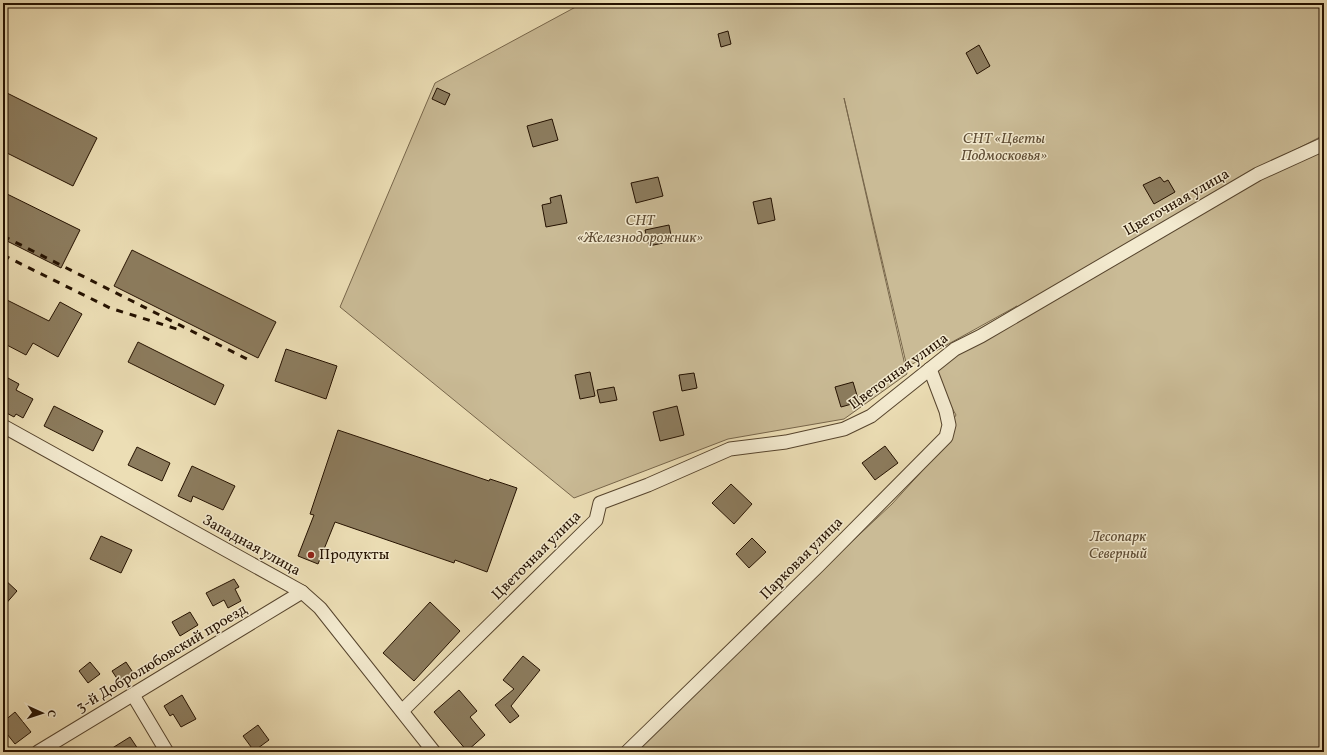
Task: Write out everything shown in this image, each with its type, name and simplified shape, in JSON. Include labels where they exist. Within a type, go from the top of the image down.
[{"type":"street","name":"Цветочная улица","points":[[402,711],[596,520],[600,503],[648,485],[730,449],[786,442],[844,429],[871,416],[955,349],[981,336],[1258,174],[1324,144]]},
{"type":"street","name":"Парковая улица","points":[[627,752],[946,437],[949,425],[946,411],[930,369]]},
{"type":"street","name":"Западная улица","points":[[3,426],[302,592],[320,608],[434,752]]},
{"type":"street","name":"3-й Добролюбовский проезд","points":[[38,752],[302,592]]},
{"type":"street","points":[[133,695],[167,752]]},
{"type":"green space","points":[[583,3],[1324,3],[1324,135],[1291,152],[1324,145],[1324,752],[627,752],[892,504],[922,471],[956,415],[935,378],[937,363],[948,351],[1017,306],[907,367],[844,98],[907,374],[844,419],[728,439],[574,498],[340,307],[435,83]]},
{"type":"building","points":[[728,31],[731,44],[721,47],[718,34]]},
{"type":"building","points":[[979,45],[990,66],[977,74],[966,53]]},
{"type":"building","points":[[437,88],[450,94],[445,105],[432,99]]},
{"type":"building","points":[[3,91],[97,138],[73,186],[3,151]]},
{"type":"building","points":[[552,119],[558,140],[533,147],[527,126]]},
{"type":"building","points":[[658,177],[663,196],[636,203],[631,183]]},
{"type":"building","points":[[1160,177],[1164,182],[1168,180],[1175,192],[1154,204],[1143,185]]},
{"type":"building","points":[[3,192],[80,230],[61,268],[3,239]]},
{"type":"building","points":[[561,195],[567,223],[546,227],[542,205],[551,203],[550,198]]},
{"type":"building","points":[[771,198],[775,220],[758,224],[753,202]]},
{"type":"building","points":[[669,225],[672,241],[649,246],[645,230]]},
{"type":"building","points":[[132,250],[276,322],[258,358],[114,286]]},
{"type":"building","points":[[3,298],[49,321],[60,302],[82,314],[58,357],[33,343],[26,355],[3,343]]},
{"type":"building","points":[[138,342],[224,385],[215,405],[128,362]]},
{"type":"building","points":[[286,349],[337,366],[326,399],[275,381]]},
{"type":"building","points":[[590,372],[595,396],[580,399],[575,375]]},
{"type":"building","points":[[694,373],[697,388],[682,391],[679,375]]},
{"type":"building","points":[[8,378],[19,384],[16,390],[33,399],[23,418],[16,414],[14,417],[3,411],[3,388]]},
{"type":"building","points":[[853,382],[859,402],[841,407],[835,387]]},
{"type":"building","points":[[614,387],[617,400],[600,403],[597,390]]},
{"type":"building","points":[[54,406],[103,431],[93,451],[44,426]]},
{"type":"building","points":[[677,406],[684,435],[660,441],[653,412]]},
{"type":"building","points":[[338,430],[489,481],[490,479],[517,488],[487,572],[455,560],[454,563],[335,522],[318,564],[298,556],[314,515],[310,514]]},
{"type":"building","points":[[885,446],[898,463],[875,480],[862,463]]},
{"type":"building","points":[[137,447],[170,463],[162,481],[128,465]]},
{"type":"building","points":[[192,466],[235,486],[223,510],[193,496],[191,502],[178,496]]},
{"type":"building","points":[[731,484],[752,504],[734,524],[712,503]]},
{"type":"building","points":[[101,536],[132,550],[121,573],[90,559]]},
{"type":"building","points":[[752,538],[766,552],[749,568],[736,554]]},
{"type":"building","points":[[3,578],[17,591],[3,607]]},
{"type":"building","points":[[234,579],[239,587],[235,589],[241,601],[228,608],[224,600],[213,606],[206,593]]},
{"type":"building","points":[[430,602],[460,631],[414,681],[383,653]]},
{"type":"building","points":[[190,612],[198,625],[180,636],[172,622]]},
{"type":"building","points":[[523,656],[540,670],[511,706],[519,716],[510,723],[495,705],[514,689],[503,680]]},
{"type":"building","points":[[90,662],[100,674],[88,683],[79,671]]},
{"type":"building","points":[[126,662],[134,674],[120,683],[112,671]]},
{"type":"building","points":[[459,690],[477,711],[470,717],[485,735],[467,751],[434,712]]},
{"type":"building","points":[[182,695],[196,719],[181,727],[173,714],[170,716],[164,706]]},
{"type":"building","points":[[15,712],[31,732],[15,744],[3,729],[3,722]]},
{"type":"building","points":[[258,725],[269,740],[254,751],[243,736]]},
{"type":"building","points":[[130,737],[140,752],[106,752]]},
{"type":"railway","points":[[3,236],[253,362]]},
{"type":"railway","points":[[3,255],[110,308],[177,329]]},
{"type":"place","name":"Продукты","points":[[311,555]]},
{"type":"park label","name":"СНТ «Цветы Подмосковья»","points":[[1004,148]]},
{"type":"park label","name":"СНТ «Железнодорожник»","points":[[640,230]]},
{"type":"park label","name":"Лесопарк Северный","points":[[1118,546]]}]
